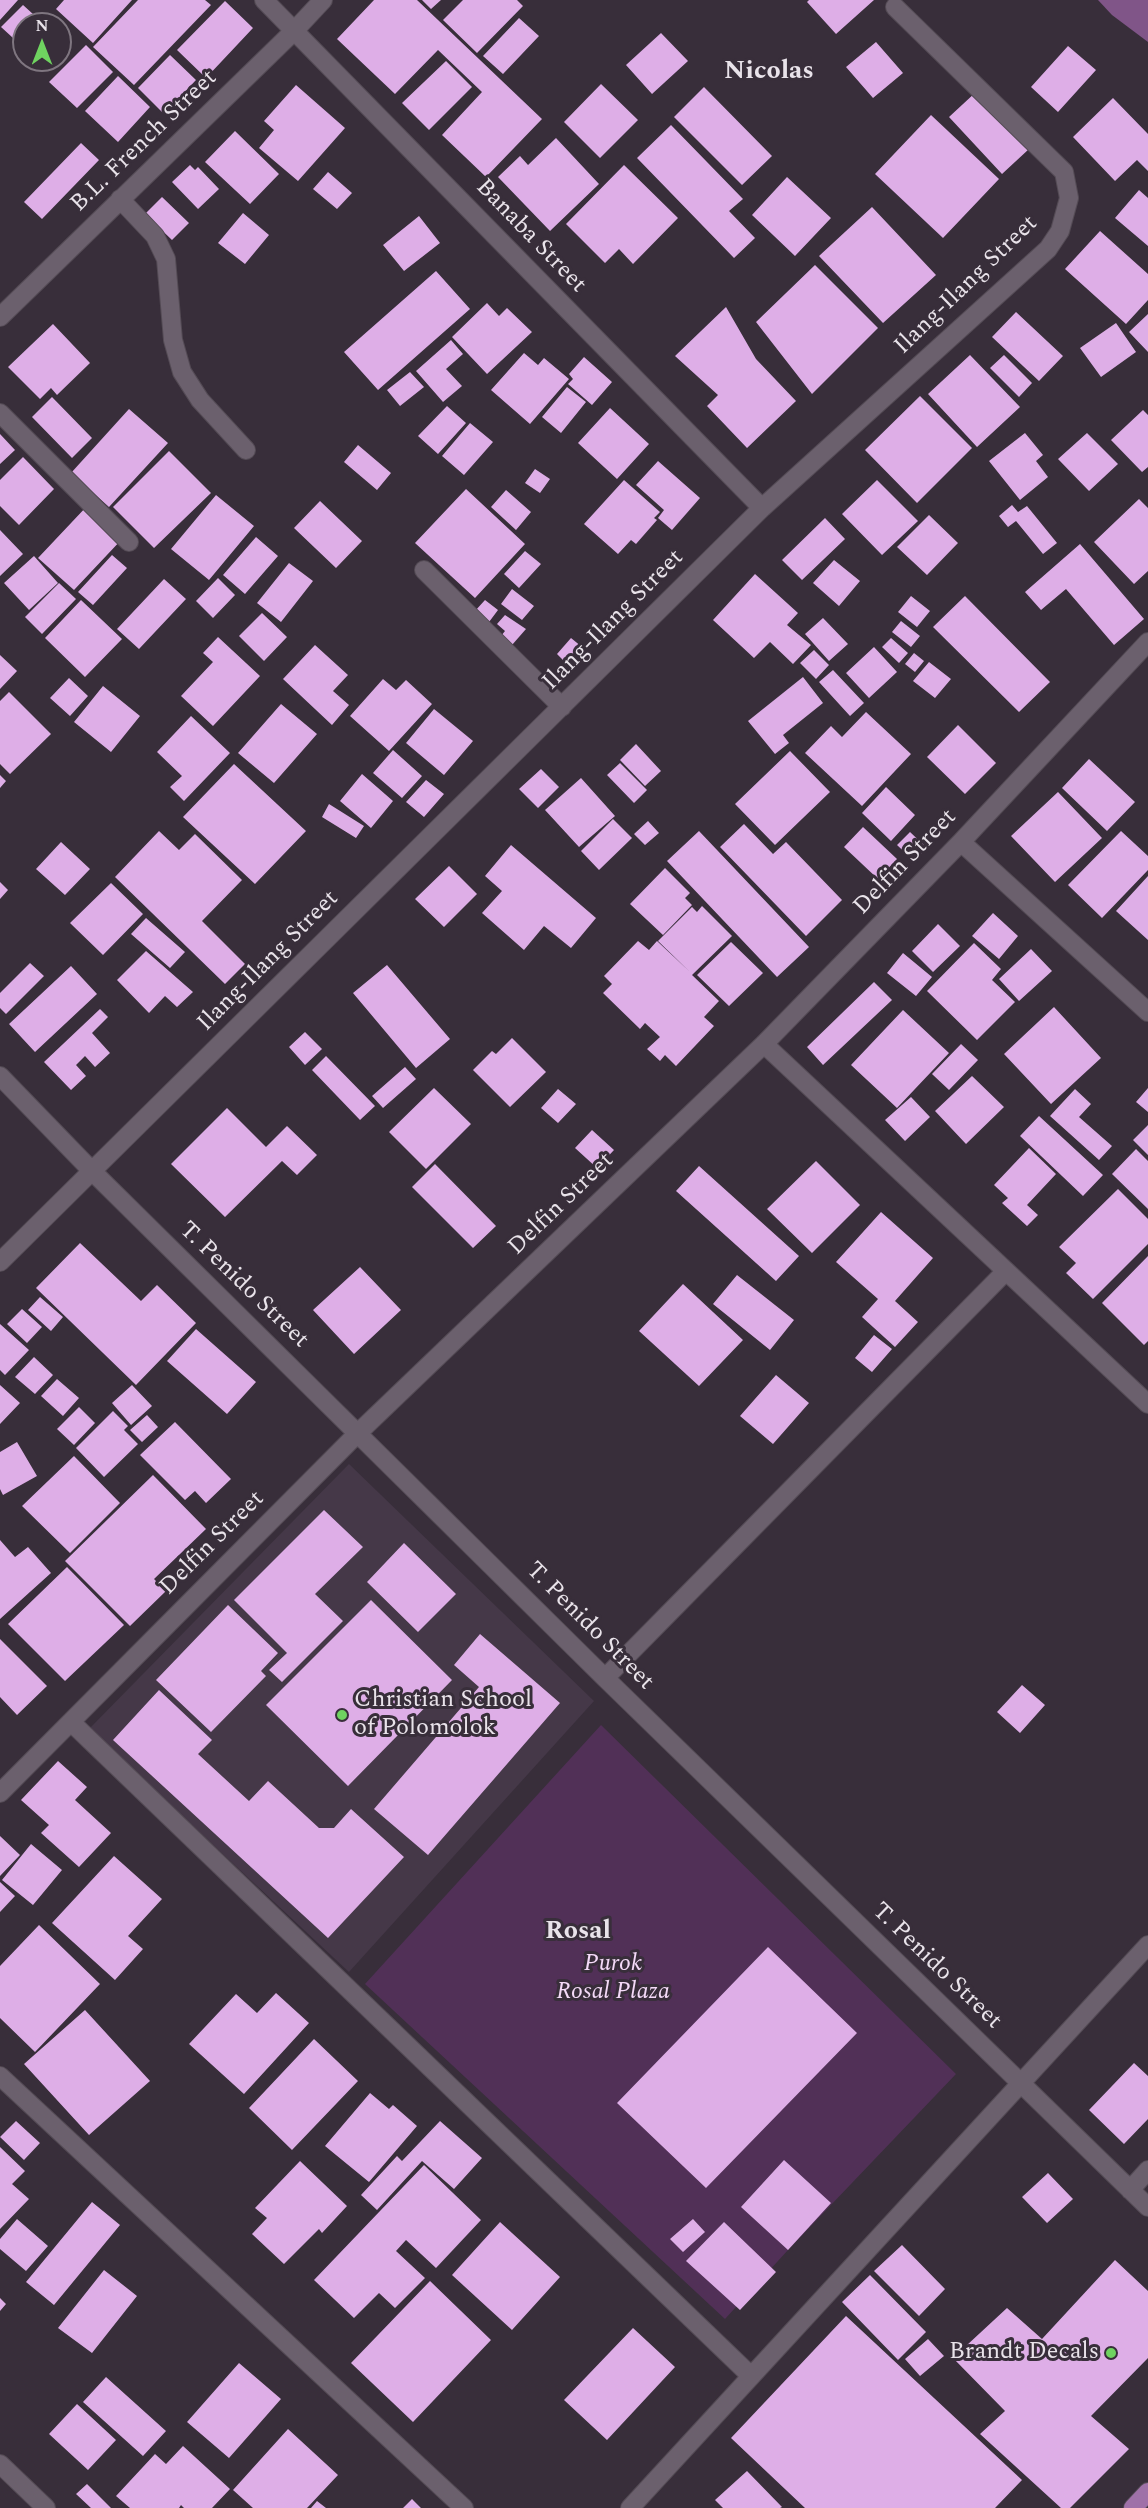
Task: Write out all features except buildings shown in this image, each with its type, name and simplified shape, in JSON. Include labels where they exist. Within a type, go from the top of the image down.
[{"type":"main road","points":[[1133,2508],[1148,2492]]},
{"type":"street","name":"Banaba Street","points":[[264,0],[762,508]]},
{"type":"street","name":"B.L. French Street","points":[[0,317],[323,0]]},
{"type":"street","name":"Ilang-Ilang Street","points":[[0,1262],[762,508],[1048,249],[1060,231],[1069,198],[1064,172],[895,8]]},
{"type":"street","points":[[120,199],[155,236],[166,259],[171,331],[182,372],[200,400],[246,450]]},
{"type":"street","points":[[0,413],[129,542]]},
{"type":"street","points":[[424,570],[562,707]]},
{"type":"street","name":"Delfin Street","points":[[0,1793],[358,1433],[764,1044],[962,842],[1148,642]]},
{"type":"street","points":[[962,842],[1148,1012]]},
{"type":"street","points":[[764,1044],[1148,1404]]},
{"type":"street","name":"T. Penido Street","points":[[0,1076],[92,1171],[605,1678],[1148,2207]]},
{"type":"street","points":[[605,1678],[1006,1271]]},
{"type":"street","points":[[71,1722],[751,2376]]},
{"type":"street","points":[[630,2508],[1148,1946]]},
{"type":"street","points":[[0,2076],[464,2508]]},
{"type":"street","points":[[1130,2190],[1148,2170]]},
{"type":"street","points":[[0,2464],[46,2508]]},
{"type":"shaded area","points":[[1098,0],[1148,0],[1148,42],[1112,15]]},
{"type":"shaded area","name":"Christian School of Polomolok","points":[[349,1464],[594,1701],[349,1972],[89,1729]]},
{"type":"green space","name":"Purok Rosal Plaza","points":[[601,1725],[956,2074],[725,2319],[365,1984]]},
{"type":"place","name":"Christian School of Polomolok","points":[[342,1715]]},
{"type":"place","name":"Brandt Decals","points":[[1111,2353]]},
{"type":"district","name":"Nicolas","points":[[769,73]]},
{"type":"district","name":"Rosal","points":[[578,1933]]}]
